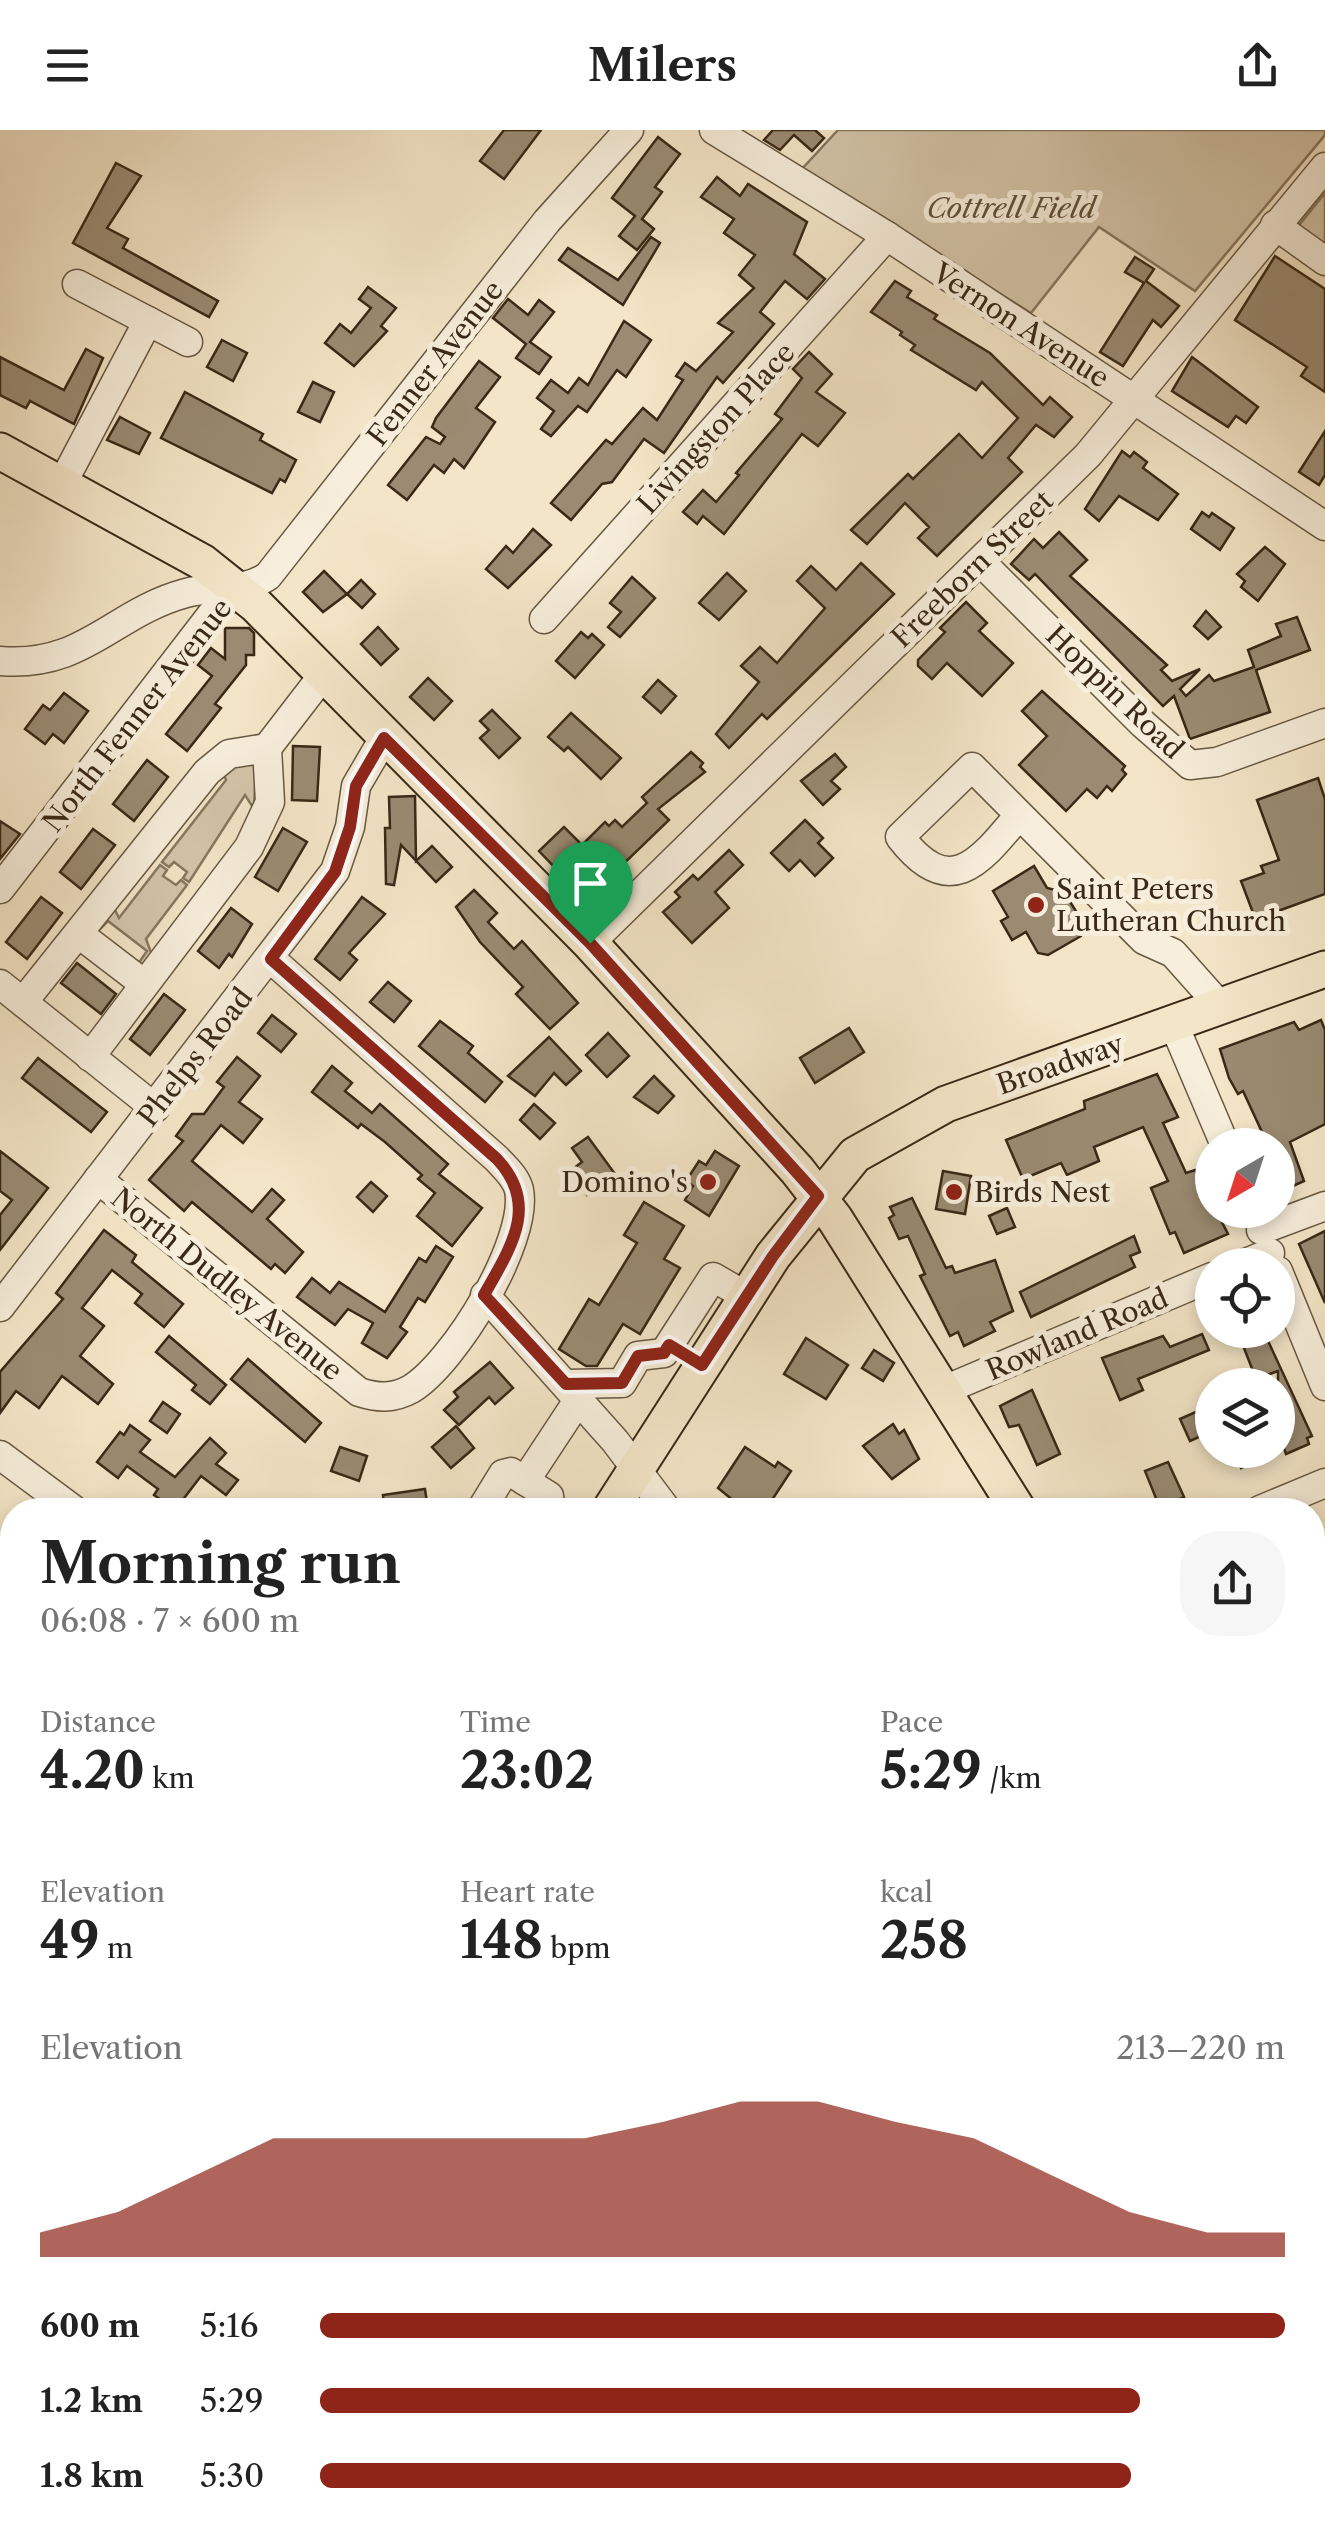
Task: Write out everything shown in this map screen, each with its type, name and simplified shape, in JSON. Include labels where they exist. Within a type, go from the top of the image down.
[{"type":"main road","points":[[0,451],[202,562],[238,590],[590,943],[818,1196],[1010,1498]]},
{"type":"main road","name":"Broadway","points":[[617,1498],[746,1296],[818,1196],[855,1155],[903,1124],[946,1104],[1325,969]]},
{"type":"street","name":"Fenner Avenue","points":[[238,590],[259,582],[276,567],[547,221],[629,130]]},
{"type":"street","name":"Vernon Avenue","points":[[714,130],[887,236],[1325,526]]},
{"type":"street","name":"Freeborn Street","points":[[590,943],[1088,455],[1325,167]]},
{"type":"street","points":[[1276,225],[1325,261]]},
{"type":"street","name":"Livingston Place","points":[[544,620],[887,236]]},
{"type":"street","points":[[77,284],[188,342]]},
{"type":"street","points":[[62,484],[148,321]]},
{"type":"street","name":"Hoppin Road","points":[[981,562],[1143,724],[1190,765],[1218,762],[1325,722]]},
{"type":"street","points":[[0,661],[42,661],[74,653],[154,603],[191,591],[238,590]]},
{"type":"street","name":"North Fenner Avenue","points":[[0,888],[212,614],[238,590]]},
{"type":"street","points":[[90,1056],[142,982],[249,846],[270,802],[267,748],[324,674]]},
{"type":"street","name":"Phelps Road","points":[[0,1307],[335,872],[350,827],[356,786],[384,738]]},
{"type":"street","points":[[23,1002],[207,772],[229,754],[267,748]]},
{"type":"street","points":[[1019,815],[1144,940],[1172,953],[1222,1008]]},
{"type":"street","points":[[79,934],[142,982]]},
{"type":"street","points":[[271,959],[497,1159],[516,1181],[518,1225],[484,1295],[573,1392],[657,1498]]},
{"type":"street","points":[[0,984],[155,1108]]},
{"type":"street","points":[[1174,1025],[1218,1128]]},
{"type":"street","name":"North Dudley Avenue","points":[[98,1179],[294,1341],[359,1392],[371,1396],[400,1394],[425,1378],[454,1344],[484,1295]]},
{"type":"street","points":[[1325,1206],[1267,1246],[1325,1386]]},
{"type":"street","points":[[573,1392],[622,1383],[638,1356],[664,1353],[713,1277],[746,1296]]},
{"type":"street","name":"Rowland Road","points":[[942,1391],[1195,1284]]},
{"type":"street","points":[[669,1345],[702,1365]]},
{"type":"street","points":[[525,1481],[573,1392]]},
{"type":"street","points":[[0,1455],[58,1498]]},
{"type":"street","points":[[489,1498],[504,1474],[511,1472],[548,1498]]},
{"type":"street","points":[[1289,1498],[1325,1483]]},
{"type":"green space","name":"Cottrell Field","points":[[838,130],[1325,130],[1325,135],[1195,291],[1099,227],[1031,313],[801,170]]},
{"type":"green space","points":[[1325,193],[1325,248],[1296,229]]},
{"type":"green space","points":[[252,761],[256,766],[254,809],[245,795],[189,882],[183,878],[187,872],[174,862],[169,867],[162,862],[226,780],[221,765]]},
{"type":"green space","points":[[160,865],[167,870],[163,876],[176,885],[181,880],[187,885],[146,939],[152,955],[143,968],[138,964],[147,951],[108,921],[96,933],[112,904],[119,918]]},
{"type":"building","points":[[504,130],[541,130],[504,179],[480,161]]},
{"type":"building","points":[[773,130],[815,130],[824,138],[812,151],[794,135],[780,150],[764,140]]},
{"type":"building","points":[[658,137],[680,154],[655,187],[662,192],[642,219],[654,229],[637,250],[619,236],[635,216],[612,198]]},
{"type":"building","points":[[116,163],[141,176],[107,228],[128,239],[123,248],[218,301],[209,317],[73,243]]},
{"type":"building","points":[[717,177],[740,196],[748,184],[807,222],[794,254],[825,279],[807,299],[785,281],[760,312],[774,324],[723,383],[717,377],[664,453],[644,439],[612,482],[602,484],[571,520],[551,503],[606,440],[612,444],[643,408],[657,420],[683,380],[676,376],[685,363],[696,371],[733,332],[718,323],[754,288],[739,275],[755,255],[724,233],[734,219],[701,197]]},
{"type":"building","points":[[651,237],[660,243],[623,305],[559,260],[568,248],[618,280]]},
{"type":"building","points":[[1275,256],[1325,289],[1325,392],[1301,376],[1307,367],[1235,320]]},
{"type":"building","points":[[1135,257],[1154,269],[1146,281],[1179,306],[1161,327],[1153,320],[1123,366],[1100,352],[1144,283],[1125,272]]},
{"type":"building","points":[[895,281],[911,291],[907,297],[937,315],[934,319],[990,353],[1043,405],[1050,397],[1072,417],[1054,437],[1036,425],[1008,458],[1022,472],[937,556],[918,538],[929,527],[905,503],[867,544],[851,530],[908,474],[913,479],[959,434],[982,458],[1018,418],[982,382],[976,390],[911,350],[915,345],[900,335],[902,332],[871,312]]},
{"type":"building","points":[[368,287],[396,308],[381,326],[387,331],[354,366],[325,343],[340,324],[351,333],[371,308],[359,299]]},
{"type":"building","points":[[508,299],[528,315],[539,300],[554,312],[530,342],[551,357],[539,374],[516,358],[526,344],[493,318]]},
{"type":"building","points":[[624,321],[651,340],[626,377],[617,370],[587,412],[578,406],[551,436],[541,429],[554,411],[537,398],[551,380],[568,393],[579,378],[588,385]]},
{"type":"building","points":[[222,340],[247,353],[233,381],[207,367]]},
{"type":"building","points":[[86,349],[103,358],[74,424],[30,401],[26,408],[0,395],[0,357],[64,390]]},
{"type":"building","points":[[809,352],[832,374],[816,392],[845,413],[818,446],[802,434],[724,534],[703,516],[697,524],[683,512],[703,490],[716,502],[739,475],[736,473],[782,419],[775,414],[802,378],[793,369]]},
{"type":"building","points":[[1192,357],[1258,407],[1246,423],[1236,416],[1228,427],[1172,391]]},
{"type":"building","points":[[479,361],[500,377],[476,408],[495,422],[464,468],[454,459],[444,473],[434,465],[407,500],[388,485],[426,437],[440,444],[445,437],[432,427],[436,418]]},
{"type":"building","points":[[313,382],[334,392],[320,422],[298,412]]},
{"type":"building","points":[[185,392],[263,434],[260,440],[296,460],[285,482],[280,479],[272,493],[161,438]]},
{"type":"building","points":[[120,417],[150,433],[139,454],[107,440]]},
{"type":"building","points":[[1325,431],[1325,475],[1319,485],[1299,472]]},
{"type":"building","points":[[1122,451],[1130,457],[1134,452],[1147,462],[1143,468],[1178,494],[1158,520],[1119,496],[1099,521],[1085,509]]},
{"type":"building","points":[[1202,512],[1209,517],[1212,513],[1234,528],[1220,550],[1191,529]]},
{"type":"building","points":[[533,529],[551,545],[508,588],[486,569],[506,546],[513,553]]},
{"type":"building","points":[[1059,532],[1087,560],[1070,576],[1167,665],[1161,670],[1172,681],[1200,669],[1180,689],[1186,696],[1209,675],[1214,681],[1254,667],[1248,650],[1281,636],[1276,624],[1297,617],[1310,650],[1256,670],[1270,712],[1190,739],[1174,696],[1163,706],[1035,574],[1029,580],[1011,564],[1034,539],[1043,548]]},
{"type":"building","points":[[1265,547],[1285,564],[1258,601],[1241,587],[1245,581],[1237,574]]},
{"type":"building","points":[[861,563],[894,594],[767,719],[762,714],[729,748],[716,734],[759,682],[741,666],[760,647],[777,663],[825,608],[797,581],[811,566],[836,590]]},
{"type":"building","points":[[324,571],[347,594],[323,612],[303,592]]},
{"type":"building","points":[[727,573],[746,591],[719,620],[699,603]]},
{"type":"building","points":[[632,577],[655,598],[620,637],[608,627],[621,612],[610,603]]},
{"type":"building","points":[[361,580],[375,594],[362,608],[347,594]]},
{"type":"building","points":[[966,602],[987,623],[979,631],[1013,663],[982,696],[947,663],[932,679],[918,666],[918,660],[945,632],[940,628]]},
{"type":"building","points":[[1206,611],[1221,627],[1208,639],[1194,626]]},
{"type":"building","points":[[378,627],[398,649],[381,665],[361,644]]},
{"type":"building","points":[[225,628],[249,628],[254,633],[254,655],[246,655],[246,665],[215,704],[221,708],[187,751],[166,734],[212,676],[198,665],[211,648],[225,659]]},
{"type":"building","points":[[581,632],[588,638],[592,634],[604,645],[575,678],[556,661]]},
{"type":"building","points":[[428,678],[452,701],[434,720],[410,697]]},
{"type":"building","points":[[658,680],[676,696],[661,713],[643,697]]},
{"type":"building","points":[[1042,691],[1125,766],[1122,770],[1126,774],[1112,791],[1107,786],[1097,798],[1087,789],[1066,811],[1019,765],[1047,736],[1022,711]]},
{"type":"building","points":[[64,693],[88,711],[64,743],[53,734],[45,744],[25,729],[43,705],[50,710]]},
{"type":"building","points":[[492,710],[520,738],[499,758],[480,738],[489,730],[480,721]]},
{"type":"building","points":[[571,713],[621,758],[601,779],[568,747],[564,751],[548,737]]},
{"type":"building","points":[[293,746],[320,747],[317,801],[292,800]]},
{"type":"building","points":[[691,752],[703,763],[700,767],[705,772],[658,809],[669,820],[586,900],[539,851],[564,827],[582,845],[605,822],[609,826],[615,820],[622,827],[647,803],[642,797]]},
{"type":"building","points":[[835,754],[846,767],[831,781],[840,789],[823,805],[801,781]]},
{"type":"building","points":[[147,760],[168,777],[134,821],[113,804]]},
{"type":"building","points":[[1318,778],[1325,799],[1325,894],[1278,911],[1281,918],[1258,926],[1241,881],[1264,873],[1261,866],[1279,860],[1257,800]]},
{"type":"building","points":[[415,796],[416,861],[401,845],[394,885],[386,884],[389,797]]},
{"type":"building","points":[[805,820],[823,838],[818,843],[833,858],[815,876],[800,860],[789,871],[771,853]]},
{"type":"building","points":[[0,821],[20,834],[0,859]]},
{"type":"building","points":[[283,828],[307,842],[278,891],[255,877]]},
{"type":"building","points":[[93,829],[115,845],[81,889],[60,872]]},
{"type":"building","points":[[432,846],[452,867],[436,882],[416,861]]},
{"type":"building","points":[[729,850],[743,865],[715,892],[729,908],[692,943],[663,912],[680,897],[675,892],[693,875],[698,880]]},
{"type":"building","name":"Saint Peters Lutheran Church","points":[[1034,866],[1047,888],[1064,892],[1084,924],[1081,936],[1048,955],[1038,953],[1026,932],[1012,940],[1001,921],[1008,917],[993,891]]},
{"type":"building","points":[[474,890],[497,913],[488,922],[514,949],[522,941],[578,1003],[550,1029],[516,994],[523,987],[480,942],[456,907]]},
{"type":"building","points":[[41,897],[62,913],[27,959],[6,942]]},
{"type":"building","points":[[362,897],[385,914],[349,953],[357,960],[340,980],[315,959]]},
{"type":"building","points":[[231,908],[252,924],[232,957],[229,954],[219,968],[198,951]]},
{"type":"building","points":[[77,963],[116,994],[101,1014],[61,983]]},
{"type":"building","points":[[388,982],[411,1001],[394,1022],[370,1002]]},
{"type":"building","points":[[164,994],[185,1010],[150,1055],[130,1039]]},
{"type":"building","points":[[272,1015],[296,1034],[281,1052],[258,1033]]},
{"type":"building","points":[[1321,1020],[1325,1030],[1325,1124],[1295,1139],[1295,1128],[1260,1128],[1243,1091],[1238,1094],[1229,1078],[1220,1049],[1294,1022],[1299,1030]]},
{"type":"building","points":[[440,1021],[473,1046],[468,1053],[502,1082],[485,1102],[419,1046]]},
{"type":"building","points":[[849,1028],[864,1052],[815,1083],[800,1058]]},
{"type":"building","points":[[608,1033],[629,1056],[607,1077],[586,1055]]},
{"type":"building","points":[[549,1037],[581,1071],[566,1085],[554,1073],[535,1096],[508,1076]]},
{"type":"building","points":[[237,1057],[260,1076],[239,1102],[262,1119],[243,1143],[221,1125],[192,1161],[252,1212],[272,1189],[284,1200],[267,1219],[303,1252],[285,1273],[275,1264],[271,1269],[192,1202],[184,1211],[149,1180],[183,1141],[176,1136],[192,1114],[204,1114],[224,1087],[217,1082]]},
{"type":"building","points":[[38,1058],[107,1112],[91,1132],[22,1078]]},
{"type":"building","points":[[332,1066],[352,1083],[345,1091],[372,1113],[380,1104],[448,1164],[439,1174],[482,1208],[452,1246],[417,1216],[435,1193],[418,1179],[422,1175],[385,1142],[361,1124],[358,1128],[312,1092]]},
{"type":"building","points":[[1157,1074],[1178,1117],[1163,1123],[1186,1173],[1195,1170],[1195,1228],[1225,1228],[1228,1234],[1184,1253],[1175,1232],[1170,1234],[1151,1188],[1168,1181],[1143,1127],[1094,1147],[1099,1161],[1067,1175],[1061,1163],[1023,1179],[1006,1140],[1085,1109],[1084,1101]]},
{"type":"building","points":[[654,1076],[674,1096],[658,1113],[634,1097]]},
{"type":"building","points":[[534,1104],[555,1123],[540,1139],[520,1120]]},
{"type":"building","points":[[588,1137],[615,1174],[587,1195],[570,1171],[582,1162],[572,1148]]},
{"type":"building","points":[[0,1151],[48,1188],[0,1250],[0,1215],[12,1200],[0,1191]]},
{"type":"building","name":"Domino's","points":[[715,1151],[739,1166],[709,1216],[685,1200],[693,1186],[686,1181],[699,1161],[706,1165]]},
{"type":"building","points":[[1295,1156],[1304,1181],[1295,1185]]},
{"type":"building","name":"Birds Nest","points":[[943,1171],[971,1176],[965,1214],[936,1209]]},
{"type":"building","points":[[371,1182],[387,1196],[373,1212],[357,1197]]},
{"type":"building","points":[[912,1198],[946,1268],[952,1266],[955,1273],[995,1260],[1013,1311],[990,1322],[995,1331],[964,1346],[958,1332],[950,1336],[920,1276],[925,1274],[908,1236],[899,1239],[889,1218],[894,1215],[890,1207]]},
{"type":"building","points":[[644,1202],[684,1226],[664,1259],[680,1268],[640,1334],[623,1324],[597,1366],[586,1366],[559,1349],[589,1299],[599,1305],[637,1243],[624,1235]]},
{"type":"building","points":[[1007,1208],[1015,1227],[997,1234],[989,1216]]},
{"type":"building","points":[[104,1230],[136,1255],[132,1262],[183,1304],[164,1327],[135,1303],[142,1294],[112,1270],[82,1308],[104,1326],[80,1356],[113,1384],[98,1404],[62,1376],[39,1408],[16,1391],[0,1413],[0,1372],[63,1299],[56,1293]]},
{"type":"building","points":[[1325,1231],[1325,1303],[1299,1244]]},
{"type":"building","points":[[1134,1236],[1140,1252],[1130,1256],[1135,1267],[1031,1317],[1020,1292]]},
{"type":"building","points":[[436,1246],[453,1257],[425,1302],[418,1298],[400,1327],[407,1332],[387,1358],[362,1343],[373,1323],[348,1309],[335,1325],[297,1297],[312,1278],[330,1293],[339,1282],[385,1312],[419,1258],[426,1262]]},
{"type":"building","points":[[169,1336],[226,1385],[210,1404],[192,1390],[196,1385],[156,1352]]},
{"type":"building","points":[[1163,1336],[1170,1347],[1195,1337],[1195,1348],[1209,1350],[1138,1379],[1143,1390],[1120,1400],[1102,1358]]},
{"type":"building","points":[[806,1338],[848,1365],[826,1399],[784,1374]]},
{"type":"building","points":[[1244,1348],[1271,1348],[1281,1368],[1252,1368]]},
{"type":"building","points":[[874,1350],[894,1363],[883,1381],[862,1368]]},
{"type":"building","points":[[248,1359],[321,1423],[305,1442],[231,1379]]},
{"type":"building","points":[[490,1362],[513,1388],[495,1404],[489,1397],[459,1425],[444,1410],[458,1397],[454,1392]]},
{"type":"building","points":[[1032,1390],[1060,1454],[1037,1465],[1019,1425],[1009,1427],[1000,1406]]},
{"type":"building","points":[[1295,1399],[1312,1436],[1307,1438],[1309,1444],[1295,1450]]},
{"type":"building","points":[[163,1402],[180,1414],[167,1433],[150,1421]]},
{"type":"building","points":[[1195,1412],[1195,1439],[1190,1441],[1180,1419]]},
{"type":"building","points":[[893,1424],[899,1434],[904,1430],[919,1459],[892,1479],[863,1446]]},
{"type":"building","points":[[130,1425],[150,1440],[140,1452],[175,1477],[210,1438],[226,1453],[216,1464],[238,1480],[226,1495],[201,1476],[184,1498],[158,1498],[154,1495],[158,1489],[127,1466],[118,1478],[97,1462],[120,1432],[124,1435]]},
{"type":"building","points":[[456,1426],[474,1448],[451,1468],[432,1447]]},
{"type":"building","points":[[340,1447],[367,1456],[359,1481],[331,1471]]},
{"type":"building","points":[[745,1447],[775,1467],[778,1462],[791,1471],[773,1498],[730,1498],[718,1488]]},
{"type":"building","points":[[1168,1462],[1184,1497],[1156,1498],[1145,1471]]},
{"type":"building","points":[[425,1489],[426,1498],[383,1498],[383,1495]]},
{"type":"place","name":"Saint Peters Lutheran Church","points":[[1036,905]]},
{"type":"place","name":"Domino's","points":[[708,1182]]},
{"type":"place","name":"Birds Nest","points":[[954,1192]]},
{"type":"route","points":[[384,738],[590,943],[818,1196],[773,1256],[702,1365],[669,1345],[664,1353],[638,1356],[622,1383],[566,1384],[484,1295],[518,1225],[516,1181],[497,1159],[271,959],[335,872],[354,811],[356,786],[384,738]]}]
